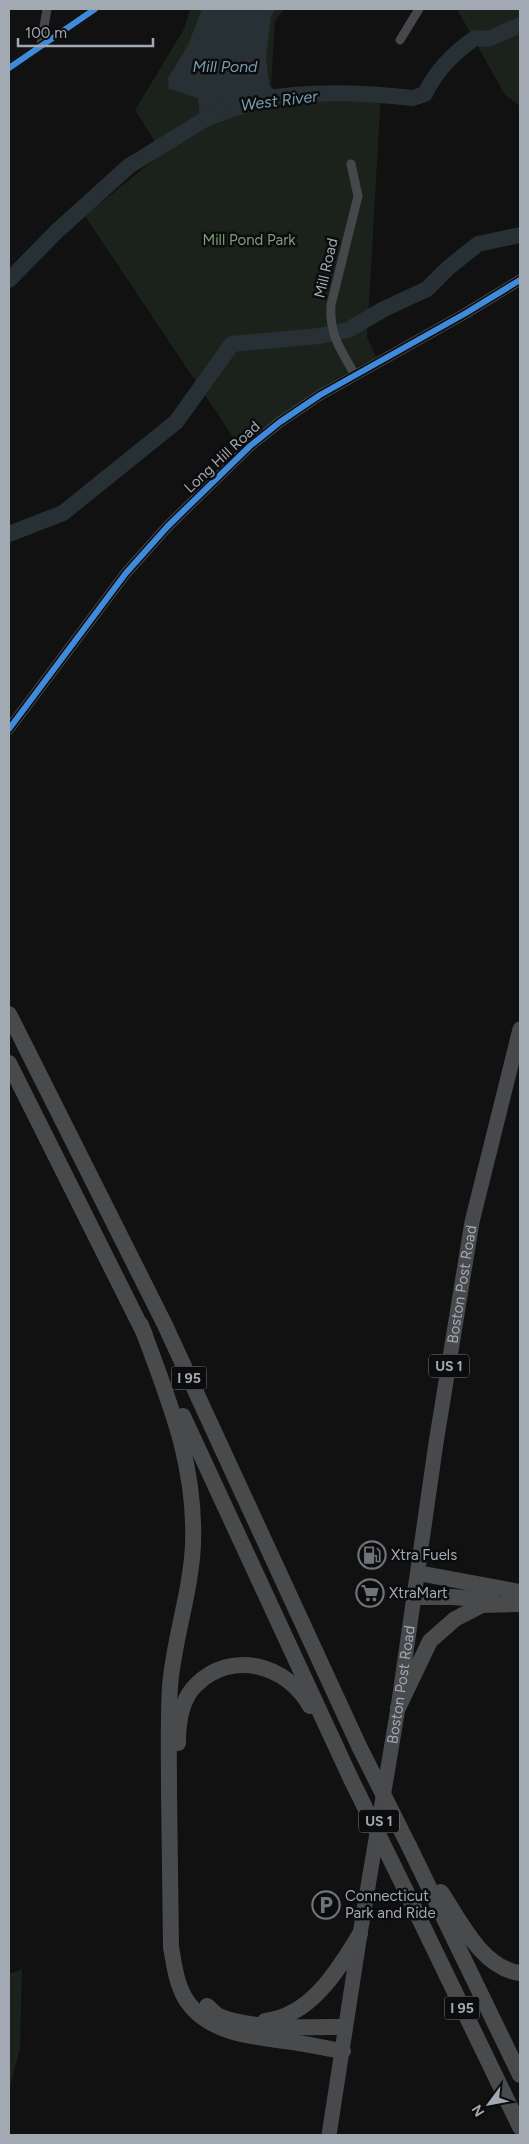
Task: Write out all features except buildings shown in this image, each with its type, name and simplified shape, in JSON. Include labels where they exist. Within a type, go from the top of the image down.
[{"type":"highway","name":"I 95","points":[[9,1014],[164,1323],[359,1746],[520,2075]]},
{"type":"highway","name":"I 95","points":[[9,1063],[141,1325],[351,1779],[520,2127]]},
{"type":"highway","points":[[141,1325],[177,1421],[187,1460],[192,1503],[193,1544],[190,1576],[170,1685],[171,1947],[176,1976],[185,1998],[190,2004],[201,2016],[221,2028],[242,2035],[343,2051]]},
{"type":"highway","points":[[418,1573],[520,1592]]},
{"type":"highway","points":[[414,1597],[452,1597],[520,1603]]},
{"type":"highway","points":[[398,1708],[430,1641],[455,1620],[482,1605],[520,1603]]},
{"type":"highway","points":[[345,2027],[305,2027],[247,2023],[219,2016],[199,2000],[185,1978],[180,1952],[178,1732],[184,1704],[195,1686],[213,1672],[236,1666],[263,1666],[287,1678],[308,1703],[351,1779]]},
{"type":"highway","points":[[409,1846],[485,1956],[508,1972],[520,1973]]},
{"type":"highway","points":[[247,2023],[272,2020],[290,2013],[311,1999],[330,1980],[360,1934]]},
{"type":"main road","name":"Boston Post Road","points":[[329,2135],[398,1708],[436,1443],[472,1222],[520,1029]]},
{"type":"street","points":[[41,44],[47,9]]},
{"type":"street","points":[[9,68],[41,44],[95,9]]},
{"type":"street","points":[[400,40],[419,9]]},
{"type":"street","name":"Mill Road","points":[[351,164],[358,196],[331,305],[332,330],[335,340],[355,375]]},
{"type":"street","name":"Long Hill Road","points":[[9,729],[109,594],[168,526],[266,432],[313,399],[466,313],[520,280]]},
{"type":"green space","name":"Mill Pond Park","points":[[190,9],[284,9],[275,21],[271,86],[278,95],[308,91],[381,93],[367,337],[376,357],[323,387],[239,446],[85,216],[162,153],[135,110],[184,29]]},
{"type":"green space","points":[[457,9],[520,9],[520,106],[505,95]]},
{"type":"green space","points":[[22,1969],[20,2048],[9,2090],[9,1974]]},
{"type":"water","name":"Mill Pond","points":[[202,9],[276,9],[271,16],[266,58],[269,85],[274,90],[274,103],[206,127],[200,118],[198,98],[169,89],[168,78],[188,45]]},
{"type":"waterway","name":"West River","points":[[253,101],[273,97],[333,93],[413,98],[425,94],[434,78],[446,63],[475,38],[488,39],[520,25]]},
{"type":"waterway","name":"West River","points":[[9,280],[56,232],[129,166],[220,110]]},
{"type":"waterway","points":[[9,534],[63,513],[176,422],[232,344],[319,336],[348,330],[384,309],[427,289],[448,268],[478,244],[520,235]]},
{"type":"cycle path","points":[[9,68],[95,9]]},
{"type":"cycle path","points":[[9,729],[126,573],[168,526],[250,446],[280,422],[320,395],[466,313],[520,280]]},
{"type":"place","name":"Xtra Fuels","points":[[372,1555]]},
{"type":"place","name":"XtraMart","points":[[370,1593]]},
{"type":"place","name":"Connecticut Park and Ride","points":[[326,1905]]}]
